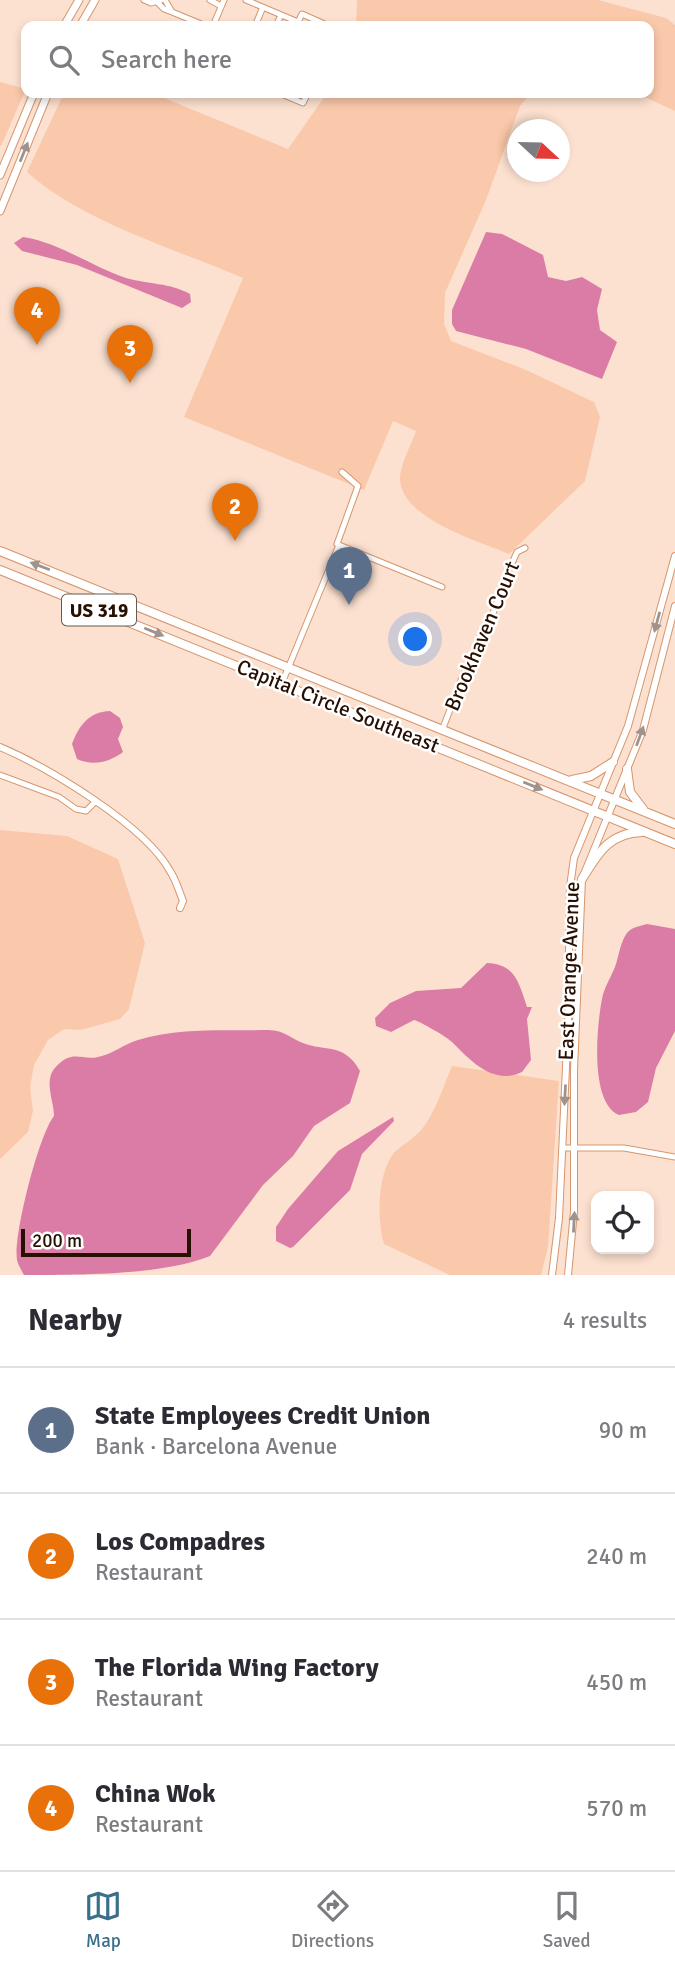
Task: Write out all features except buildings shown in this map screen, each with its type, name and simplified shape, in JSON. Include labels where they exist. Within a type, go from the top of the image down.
[{"type":"main road","points":[[67,21],[79,0]]},
{"type":"main road","points":[[82,21],[94,0]]},
{"type":"main road","points":[[0,175],[32,98]]},
{"type":"main road","points":[[0,211],[46,98]]},
{"type":"main road","name":"Capital Circle Southeast","points":[[0,551],[289,665],[675,824]]},
{"type":"main road","name":"Capital Circle Southeast","points":[[0,570],[675,844]]},
{"type":"main road","points":[[572,780],[592,776],[613,762]]},
{"type":"main road","points":[[627,769],[630,792],[645,812]]},
{"type":"main road","points":[[582,878],[600,851],[613,838],[629,832],[645,832]]},
{"type":"street","points":[[144,0],[160,1],[172,12],[194,21]]},
{"type":"street","points":[[211,0],[223,3],[215,21]]},
{"type":"street","points":[[246,0],[292,21]]},
{"type":"street","points":[[257,21],[263,7]]},
{"type":"street","points":[[298,21],[302,14],[318,21]]},
{"type":"street","points":[[278,21],[281,15]]},
{"type":"street","points":[[291,98],[303,103],[306,98]]},
{"type":"street","points":[[282,683],[338,545],[358,486],[342,472]]},
{"type":"street","points":[[338,545],[442,587]]},
{"type":"street","name":"Brookhaven Court","points":[[443,728],[463,675],[484,639],[517,552],[525,548]]},
{"type":"street","name":"East Orange Avenue","points":[[552,1275],[557,1252],[563,1148],[570,887],[575,858],[592,810],[628,726],[675,556]]},
{"type":"street","name":"East Orange Avenue","points":[[568,1275],[574,1212],[582,878],[649,708],[675,606]]},
{"type":"street","points":[[0,747],[44,767],[96,801],[153,849],[170,869],[183,901],[180,908]]},
{"type":"street","points":[[0,775],[59,797],[81,811],[86,811],[96,801]]},
{"type":"street","points":[[563,1148],[624,1148],[675,1157]]},
{"type":"shaded area","points":[[357,0],[598,0],[666,18],[675,25],[675,111],[647,98],[654,98],[654,21],[356,21]]},
{"type":"shaded area","points":[[0,82],[21,88],[22,98],[0,146]]},
{"type":"shaded area","points":[[62,98],[164,98],[288,149],[324,98],[527,98],[520,106],[515,119],[507,119],[507,142],[486,200],[445,293],[444,324],[451,341],[524,369],[594,402],[600,417],[585,481],[509,554],[442,526],[412,504],[403,492],[400,477],[416,431],[393,421],[364,490],[184,417],[243,278],[101,219],[49,189],[27,172]]},
{"type":"shaded area","points":[[486,232],[502,234],[543,255],[548,277],[566,281],[582,277],[602,289],[597,310],[600,330],[617,342],[602,379],[526,349],[456,331],[452,324],[452,310]]},
{"type":"shaded area","points":[[23,237],[63,249],[126,278],[183,290],[190,294],[191,302],[182,308],[77,265],[22,251],[14,243]]},
{"type":"shaded area","points":[[110,711],[120,718],[123,727],[118,739],[123,752],[102,762],[90,763],[77,759],[72,744],[81,726],[90,717]]},
{"type":"shaded area","points":[[0,830],[67,836],[118,859],[145,943],[129,1009],[120,1019],[81,1030],[64,1029],[48,1040],[34,1065],[30,1087],[33,1111],[28,1132],[0,1159]]},
{"type":"shaded area","points":[[647,924],[675,929],[675,1031],[656,1068],[648,1102],[636,1112],[619,1115],[609,1108],[599,1080],[597,1044],[600,1011],[604,990],[625,936],[631,929]]},
{"type":"shaded area","points":[[487,963],[497,964],[510,971],[518,983],[527,1007],[532,1007],[527,1019],[531,1060],[522,1072],[501,1076],[483,1069],[445,1037],[414,1020],[391,1032],[376,1026],[375,1018],[390,1003],[416,991],[461,988]]},
{"type":"shaded area","points":[[268,1030],[283,1033],[311,1046],[341,1052],[354,1062],[360,1071],[350,1103],[314,1126],[293,1156],[263,1185],[210,1256],[170,1267],[146,1270],[24,1275],[17,1260],[19,1230],[41,1143],[54,1116],[50,1080],[54,1069],[71,1057],[98,1057],[133,1042],[170,1033]]},
{"type":"shaded area","points":[[452,1066],[559,1081],[548,1247],[541,1275],[450,1275],[384,1244],[380,1198],[388,1163],[393,1154],[419,1133],[427,1122]]},
{"type":"shaded area","points":[[393,1117],[394,1121],[362,1154],[350,1190],[293,1247],[276,1241],[276,1227],[288,1209],[338,1151]]},
{"type":"place","name":"China Wok","points":[[37,345]]},
{"type":"place","name":"The Florida Wing Factory","points":[[130,383]]},
{"type":"place","name":"Los Compadres","points":[[235,541]]},
{"type":"place","name":"State Employees Credit Union","points":[[349,605]]}]
